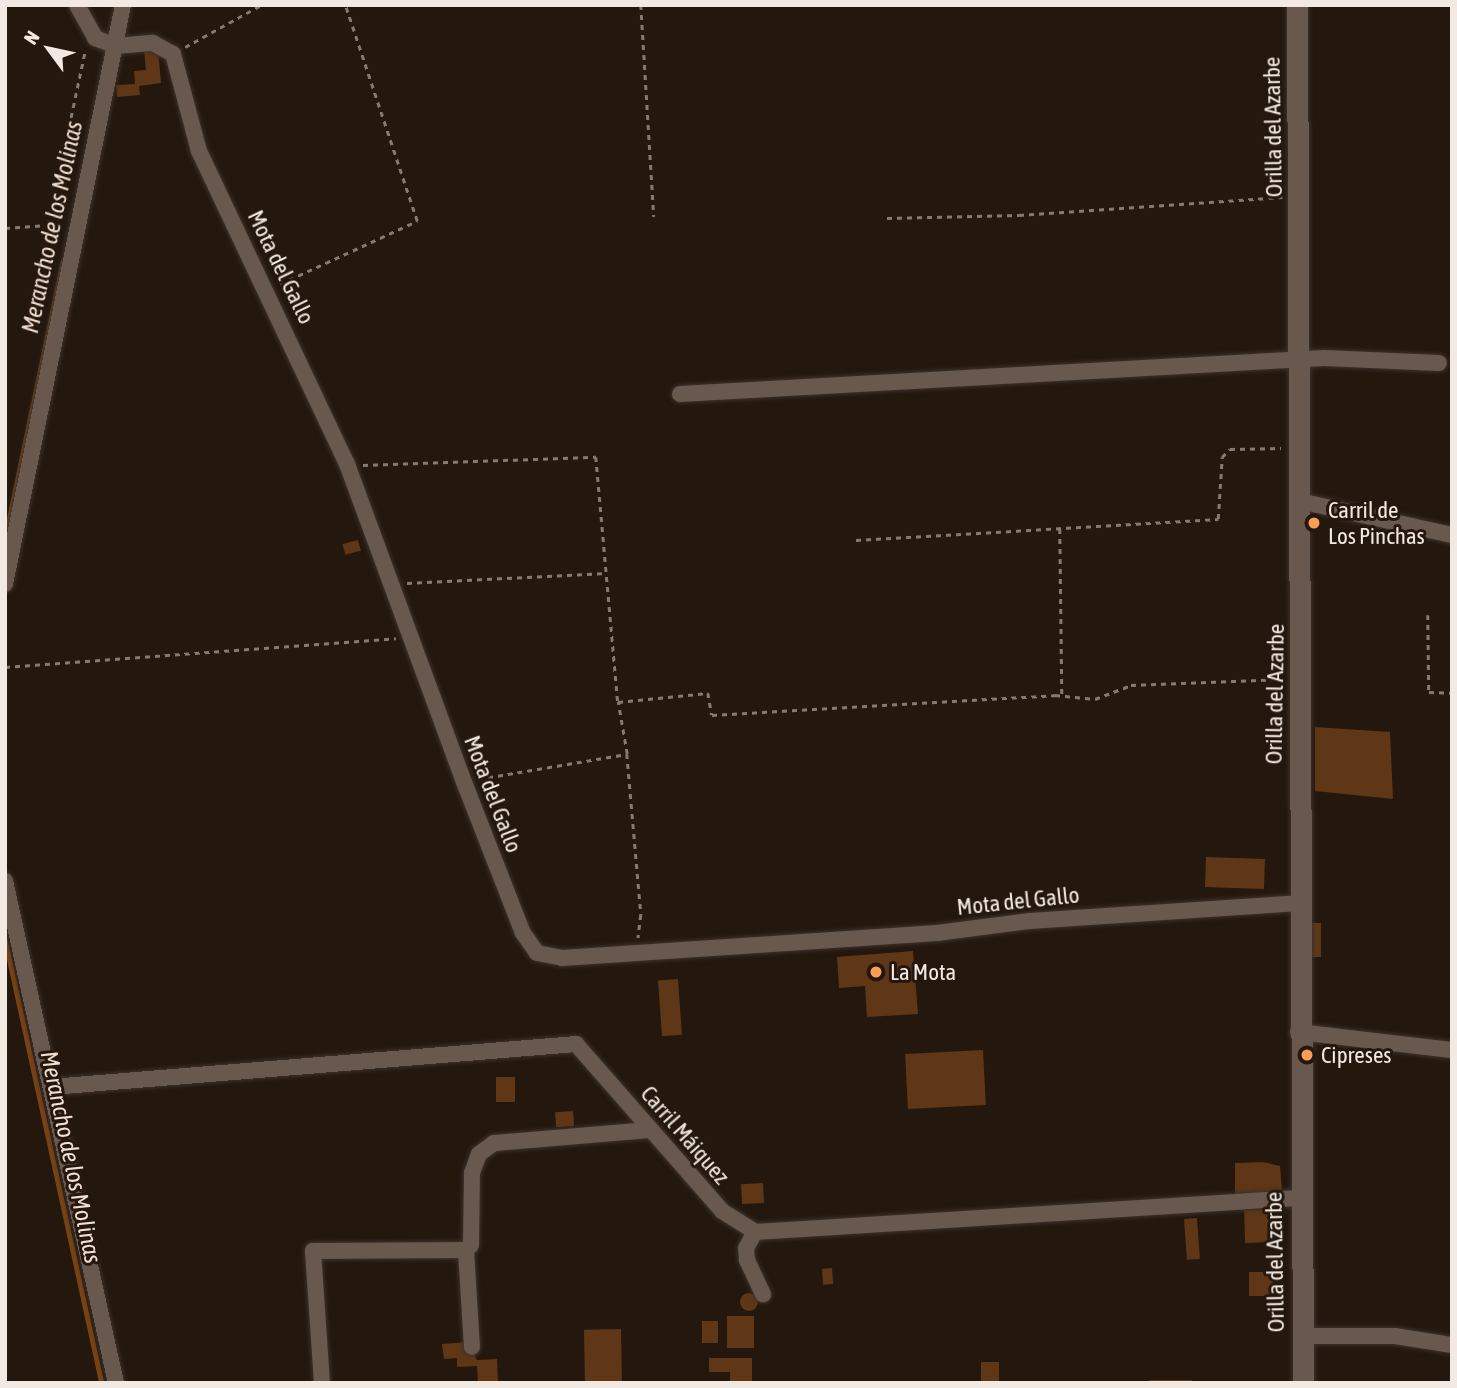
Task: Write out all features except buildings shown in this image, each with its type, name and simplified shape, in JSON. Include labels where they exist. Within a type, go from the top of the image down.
[{"type":"main road","name":"Orilla del Azarbe","points":[[1297,5],[1304,502],[1298,903],[1303,1383]]},
{"type":"street","points":[[77,5],[92,37],[113,45],[153,43],[173,54]]},
{"type":"street","points":[[5,584],[123,5]]},
{"type":"street","name":"Mota del Gallo","points":[[173,54],[199,151],[268,289],[347,464],[464,782],[530,947],[549,958],[1298,903]]},
{"type":"street","points":[[681,394],[1302,360],[1439,363]]},
{"type":"street","points":[[1304,502],[1452,535]]},
{"type":"street","points":[[5,881],[8,906],[51,1087],[55,1147],[81,1266],[116,1383]]},
{"type":"street","points":[[1298,1032],[1452,1050]]},
{"type":"street","name":"Carril Máiquez","points":[[51,1087],[576,1044],[722,1210],[755,1232]]},
{"type":"street","points":[[322,1383],[313,1251],[466,1250],[471,1245],[472,1173],[479,1154],[494,1143],[650,1130]]},
{"type":"street","points":[[763,1295],[747,1260],[746,1248],[755,1232],[1299,1198]]},
{"type":"street","points":[[466,1250],[472,1348]]},
{"type":"street","points":[[1303,1336],[1395,1336],[1452,1345]]},
{"type":"path","points":[[173,54],[261,5]]},
{"type":"path","points":[[268,289],[417,221],[345,5]]},
{"type":"path","points":[[641,5],[654,217]]},
{"type":"path","points":[[5,228],[48,225],[92,37]]},
{"type":"path","points":[[887,218],[1019,215],[1301,196]]},
{"type":"path","points":[[856,540],[1218,519],[1222,457],[1230,449],[1302,447]]},
{"type":"path","points":[[347,464],[596,457],[641,915],[636,952]]},
{"type":"path","points":[[1060,529],[1062,696]]},
{"type":"path","points":[[392,584],[607,573]]},
{"type":"path","points":[[1428,615],[1429,692],[1452,693]]},
{"type":"path","points":[[5,667],[394,639],[408,634]]},
{"type":"path","points":[[618,702],[708,693],[712,715],[1062,696],[1095,699],[1110,689],[1143,685],[1301,680]]},
{"type":"path","points":[[464,782],[627,754]]},
{"type":"waterway","name":"Merancho de los Molinas","points":[[5,538],[63,261]]},
{"type":"waterway","name":"Merancho de los Molinas","points":[[5,939],[102,1383]]},
{"type":"place","name":"Carril de Los Pinchas","points":[[1314,523]]},
{"type":"place","name":"La Mota","points":[[876,972]]},
{"type":"place","name":"Cipreses","points":[[1307,1055]]}]
